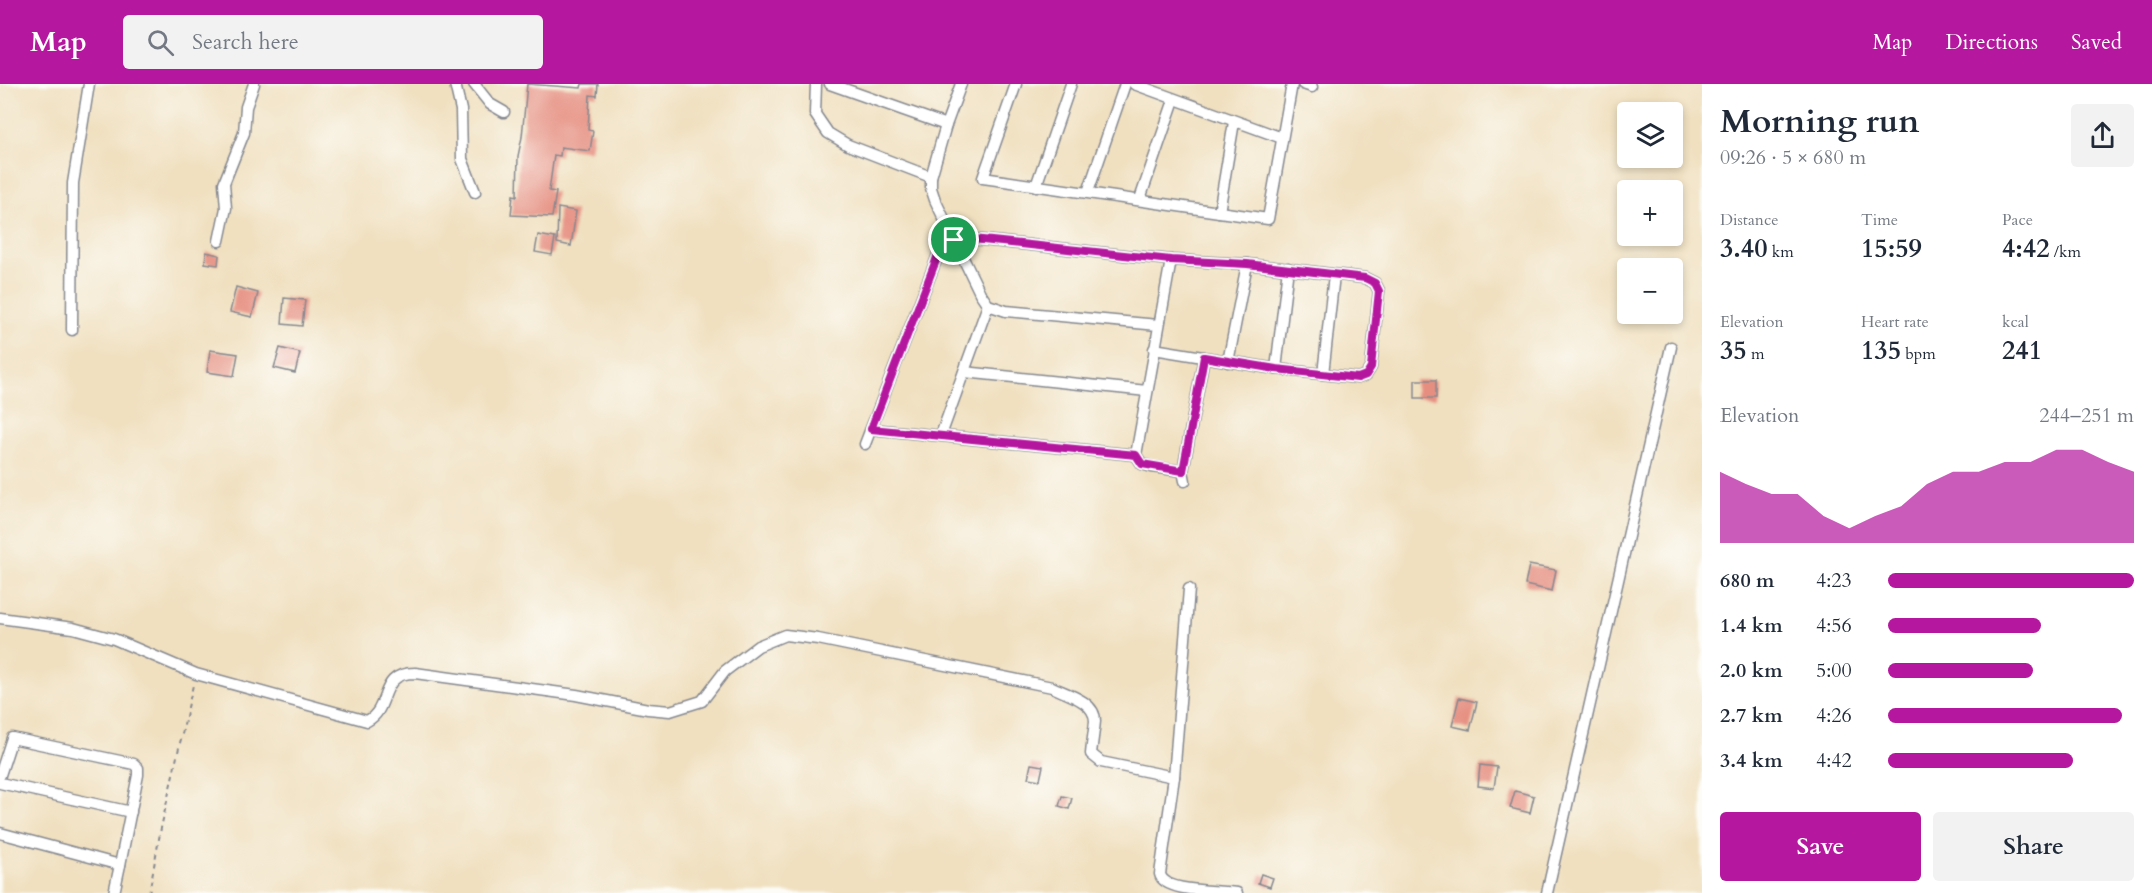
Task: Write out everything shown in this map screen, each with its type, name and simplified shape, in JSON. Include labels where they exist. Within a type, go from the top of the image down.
[{"type":"street","points":[[72,330],[74,183],[88,84]]},
{"type":"street","points":[[219,241],[226,208],[224,183],[244,133],[246,107],[254,84]]},
{"type":"street","points":[[455,84],[461,110],[462,159],[475,192]]},
{"type":"street","points":[[474,84],[490,104],[504,112]]},
{"type":"street","points":[[816,84],[815,114],[828,133],[849,145],[931,177]]},
{"type":"street","points":[[830,84],[946,124]]},
{"type":"street","points":[[961,84],[946,124],[931,177],[931,188],[954,240],[988,305],[1006,311],[1158,325]]},
{"type":"street","points":[[1016,84],[983,178],[1269,219],[1292,84]]},
{"type":"street","points":[[1036,186],[1071,84]]},
{"type":"street","points":[[1088,192],[1125,84]]},
{"type":"street","points":[[1134,84],[1281,138]]},
{"type":"street","points":[[1140,199],[1174,100]]},
{"type":"street","points":[[1219,212],[1234,122]]},
{"type":"street","points":[[865,444],[940,250],[954,240],[973,239],[1171,260],[1288,268],[1365,278],[1375,283],[1379,291],[1371,367],[1366,375],[1358,378],[1276,369],[1154,349]]},
{"type":"street","points":[[1171,260],[1136,455],[1142,464],[1184,476],[1204,357]]},
{"type":"street","points":[[1228,362],[1247,264]]},
{"type":"street","points":[[1276,369],[1288,268]]},
{"type":"street","points":[[1323,374],[1334,275]]},
{"type":"street","points":[[941,435],[988,305]]},
{"type":"street","points":[[1547,893],[1671,347]]},
{"type":"street","points":[[964,372],[1147,391]]},
{"type":"street","points":[[871,429],[1136,455]]},
{"type":"street","points":[[1190,589],[1174,777],[1160,874],[1165,884],[1176,889],[1236,893]]},
{"type":"street","points":[[0,618],[73,628],[114,639],[196,674],[367,721],[375,717],[394,678],[402,673],[564,694],[648,710],[670,711],[702,702],[725,672],[758,646],[784,635],[818,639],[1052,687],[1083,701],[1091,710],[1095,718],[1091,754],[1101,762],[1174,777]]},
{"type":"street","points":[[0,775],[12,738],[134,764],[138,768],[114,893]]},
{"type":"street","points":[[0,783],[131,812]]},
{"type":"street","points":[[0,833],[120,865]]},
{"type":"path","points":[[149,893],[160,828],[196,674]]},
{"type":"building","points":[[527,84],[581,88],[582,84],[598,84],[597,96],[590,95],[588,130],[593,131],[590,151],[561,147],[560,156],[554,155],[549,191],[556,192],[552,217],[511,215],[513,195],[517,196],[518,156]]},
{"type":"building","points":[[558,208],[576,211],[571,246],[557,243]]},
{"type":"building","points":[[538,235],[555,238],[552,255],[535,252]]},
{"type":"building","points":[[206,252],[219,255],[218,265],[205,263]]},
{"type":"building","points":[[236,287],[258,293],[252,317],[230,312]]},
{"type":"building","points":[[284,298],[305,300],[302,326],[282,324]]},
{"type":"building","points":[[280,348],[300,353],[295,373],[274,368]]},
{"type":"building","points":[[210,350],[238,354],[234,376],[207,372]]},
{"type":"building","points":[[1415,380],[1436,380],[1436,398],[1415,398]]},
{"type":"building","points":[[1529,565],[1556,570],[1552,591],[1525,585]]},
{"type":"building","points":[[1459,698],[1477,702],[1470,730],[1452,726]]},
{"type":"building","points":[[1031,764],[1043,766],[1040,780],[1028,778]]},
{"type":"building","points":[[1480,765],[1497,767],[1494,788],[1478,786]]},
{"type":"building","points":[[1515,791],[1534,796],[1530,813],[1510,808]]},
{"type":"building","points":[[1062,796],[1072,798],[1069,809],[1059,806]]},
{"type":"building","points":[[1261,874],[1273,878],[1270,887],[1258,883]]},
{"type":"route","points":[[973,239],[1171,260],[1247,264],[1365,278],[1375,283],[1379,291],[1371,367],[1366,375],[1358,378],[1276,369],[1204,357],[1183,471],[1142,464],[1136,455],[871,429],[940,250],[954,240],[973,239]]}]
